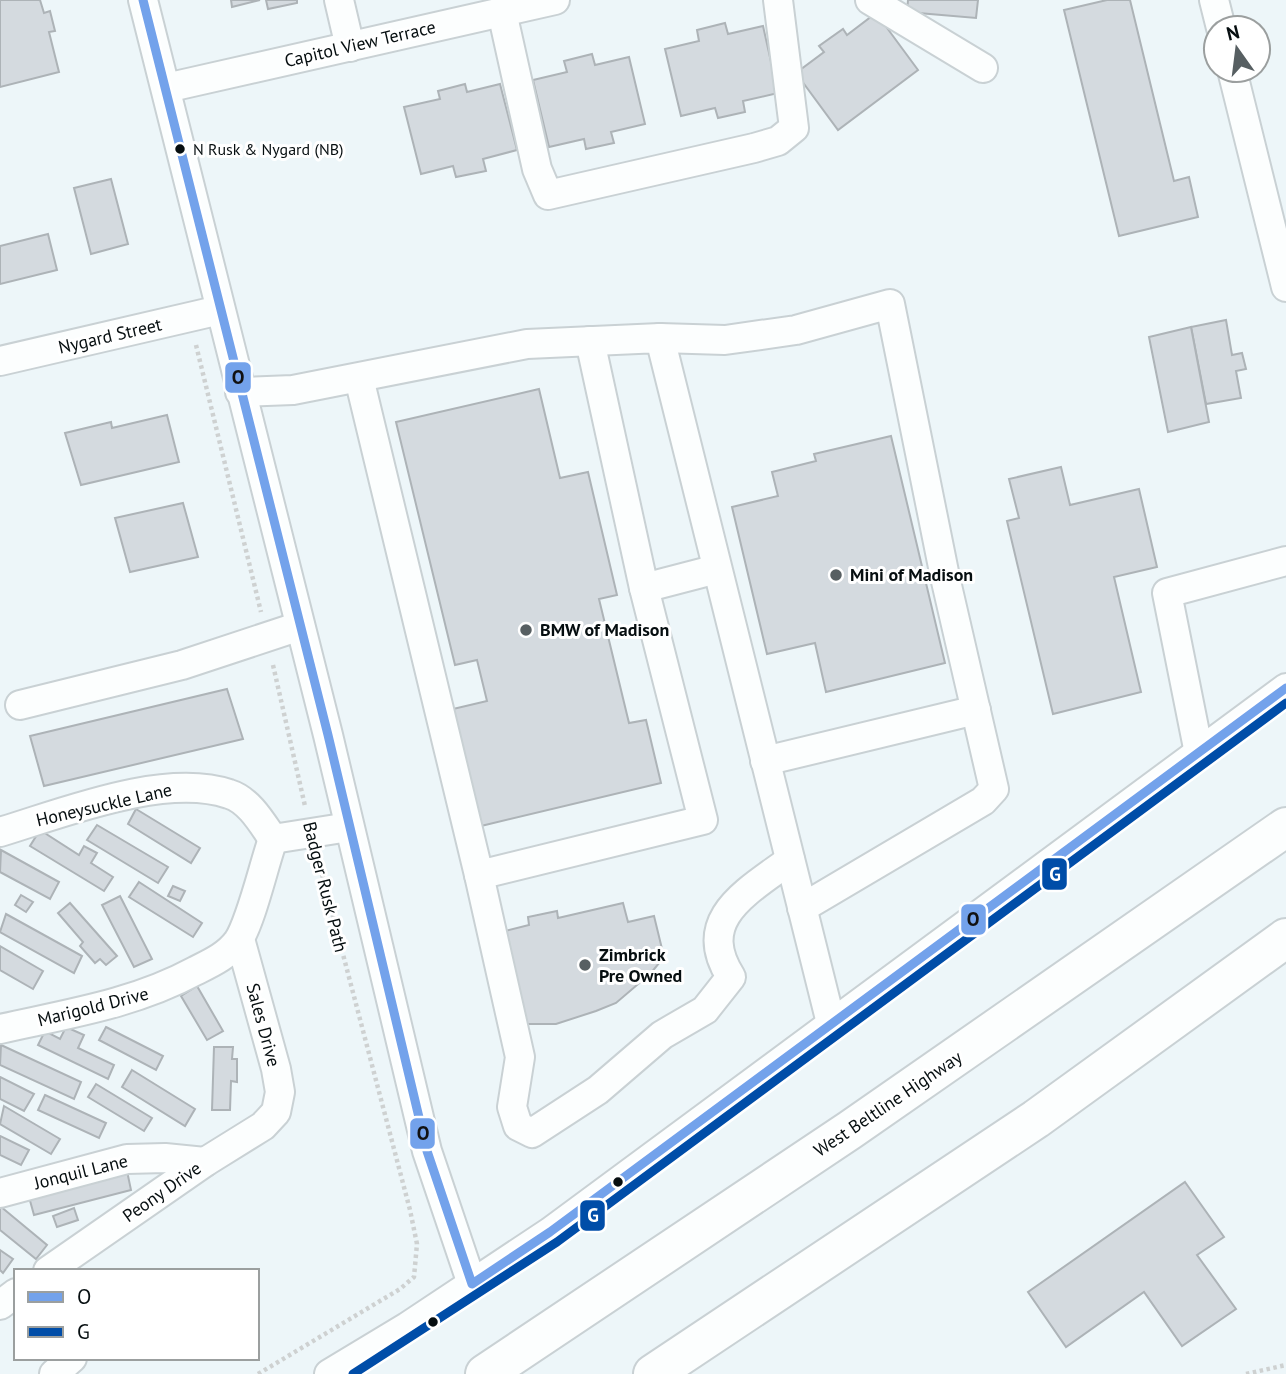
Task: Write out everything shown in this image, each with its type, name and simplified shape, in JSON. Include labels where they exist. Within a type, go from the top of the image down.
[{"type":"highway","points":[[1210,882],[1286,818]]},
{"type":"highway","name":"West Beltline Highway","points":[[485,1374],[850,1130],[1286,827]]},
{"type":"highway","points":[[653,1374],[1036,1119],[1286,938]]},
{"type":"highway","points":[[1036,1119],[1286,971]]},
{"type":"street","points":[[143,0],[300,626],[427,1151],[472,1284]]},
{"type":"street","points":[[339,0],[350,47]]},
{"type":"street","name":"Capitol View Terrace","points":[[166,88],[555,0]]},
{"type":"street","points":[[502,12],[537,169],[548,195],[754,148],[778,141],[794,128],[778,0]]},
{"type":"street","points":[[870,0],[982,68]]},
{"type":"street","points":[[1235,84],[1286,287]]},
{"type":"street","points":[[240,392],[293,390],[527,344],[660,338],[725,340],[796,330],[890,304],[994,789],[983,801],[802,908]]},
{"type":"street","name":"Nygard Street","points":[[0,361],[220,310]]},
{"type":"street","points":[[660,338],[831,1023]]},
{"type":"street","points":[[479,875],[703,820],[645,587],[590,341]]},
{"type":"street","points":[[359,378],[520,1057],[512,1107],[518,1126],[532,1133],[550,1124],[598,1090],[662,1035],[705,1010],[731,977],[718,957],[716,935],[728,911],[790,860]]},
{"type":"street","points":[[1199,753],[1167,593],[1286,561]]},
{"type":"street","points":[[645,587],[717,569]]},
{"type":"street","points":[[20,705],[182,665],[300,626]]},
{"type":"street","points":[[329,1374],[550,1232],[1286,688]]},
{"type":"street","points":[[765,761],[976,710]]},
{"type":"street","name":"Honeysuckle Lane","points":[[0,832],[158,789],[193,787],[232,794],[257,815],[273,839]]},
{"type":"street","points":[[240,939],[273,839],[349,827]]},
{"type":"street","name":"Marigold Drive","points":[[0,1029],[132,1000],[165,988],[226,955],[240,939]]},
{"type":"street","name":"Sales Drive","points":[[240,939],[276,1069],[280,1093],[276,1112]]},
{"type":"street","name":"Peony Drive","points":[[51,1269],[205,1162],[263,1126],[276,1112]]},
{"type":"street","name":"Jonquil Lane","points":[[0,1193],[127,1159],[165,1158],[205,1162]]},
{"type":"street","points":[[54,1374],[70,1360]]},
{"type":"path","name":"Badger Rusk Path","points":[[189,317],[267,637],[311,833],[410,1210],[417,1261],[414,1277],[400,1289],[258,1374]]},
{"type":"path","points":[[1246,1374],[1286,1365]]},
{"type":"building","points":[[0,0],[40,0],[44,13],[50,11],[55,31],[49,32],[59,72],[0,87]]},
{"type":"building","points":[[231,0],[260,0],[232,7]]},
{"type":"building","points":[[266,0],[297,0],[297,3],[268,9]]},
{"type":"building","points":[[908,0],[978,0],[976,18],[907,12]]},
{"type":"building","points":[[1107,0],[1130,0],[1174,181],[1189,177],[1198,217],[1119,236],[1064,10]]},
{"type":"building","points":[[876,13],[918,70],[838,130],[796,73],[824,52],[819,46],[843,29],[847,35]]},
{"type":"building","points":[[725,23],[728,34],[763,26],[778,93],[743,101],[745,112],[718,118],[715,108],[681,116],[665,49],[699,41],[697,30]]},
{"type":"building","points":[[592,54],[595,65],[629,57],[645,124],[611,132],[614,143],[586,149],[584,139],[549,147],[533,80],[567,72],[564,61]]},
{"type":"building","points":[[465,84],[467,92],[500,84],[517,150],[483,159],[486,171],[456,177],[453,166],[421,174],[404,107],[440,99],[438,91]]},
{"type":"building","points":[[111,179],[128,244],[91,254],[74,188]]},
{"type":"building","points":[[48,234],[57,270],[0,284],[0,246]]},
{"type":"building","points":[[1226,320],[1232,355],[1242,353],[1246,369],[1236,371],[1241,398],[1206,404],[1191,327]]},
{"type":"building","points":[[1191,327],[1209,422],[1168,432],[1149,337]]},
{"type":"building","name":"BMW of Madison","points":[[539,389],[560,478],[588,472],[617,595],[599,599],[629,723],[646,720],[661,783],[481,826],[453,709],[487,701],[477,660],[455,665],[396,422]]},
{"type":"building","points":[[167,415],[179,462],[81,485],[65,433],[111,422],[112,428]]},
{"type":"building","name":"Mini of Madison","points":[[891,436],[945,663],[826,692],[815,643],[767,654],[732,507],[778,496],[772,472],[816,461],[814,454]]},
{"type":"building","points":[[1061,467],[1070,505],[1139,489],[1157,567],[1114,577],[1141,692],[1053,714],[1007,521],[1019,518],[1009,479]]},
{"type":"building","points":[[183,503],[198,557],[130,572],[115,518]]},
{"type":"building","points":[[227,689],[243,739],[44,786],[30,736]]},
{"type":"building","points":[[136,809],[200,848],[191,863],[128,824]]},
{"type":"building","points":[[97,825],[168,867],[158,883],[87,840]]},
{"type":"building","points":[[40,830],[79,855],[84,846],[97,853],[91,863],[113,877],[104,891],[30,846]]},
{"type":"building","points":[[1,850],[59,882],[50,899],[0,872]]},
{"type":"building","points":[[139,882],[202,923],[193,937],[129,897]]},
{"type":"building","points":[[173,886],[185,891],[180,901],[168,896]]},
{"type":"building","points":[[21,895],[33,902],[26,912],[15,905]]},
{"type":"building","points":[[120,896],[152,959],[134,967],[102,905]]},
{"type":"building","points":[[70,903],[117,956],[106,965],[100,959],[95,963],[80,946],[83,942],[58,913]]},
{"type":"building","name":"Zimbrick Pre Owned","points":[[623,903],[628,922],[654,916],[664,957],[651,973],[616,1003],[556,1024],[527,1024],[505,931],[529,925],[528,917],[557,911],[558,918]]},
{"type":"building","points":[[6,914],[82,956],[74,973],[0,932]]},
{"type":"building","points":[[0,946],[43,971],[33,989],[0,970]]},
{"type":"building","points":[[197,986],[223,1031],[207,1040],[181,996]]},
{"type":"building","points":[[66,1027],[84,1035],[78,1048],[114,1065],[108,1079],[38,1045],[45,1031],[60,1039]]},
{"type":"building","points":[[106,1027],[163,1056],[156,1070],[99,1040]]},
{"type":"building","points":[[1,1045],[81,1082],[74,1099],[0,1065]]},
{"type":"building","points":[[214,1047],[233,1047],[232,1059],[237,1059],[237,1082],[231,1081],[230,1110],[212,1110]]},
{"type":"building","points":[[132,1070],[195,1109],[185,1126],[122,1087]]},
{"type":"building","points":[[0,1077],[34,1094],[24,1111],[0,1099]]},
{"type":"building","points":[[96,1084],[152,1118],[144,1131],[88,1097]]},
{"type":"building","points":[[45,1095],[106,1123],[99,1138],[38,1110]]},
{"type":"building","points":[[4,1106],[60,1139],[51,1154],[0,1124]]},
{"type":"building","points":[[0,1136],[29,1150],[21,1165],[0,1155]]},
{"type":"building","points":[[127,1171],[131,1190],[34,1215],[29,1197]]},
{"type":"building","points":[[1185,1182],[1224,1237],[1197,1255],[1236,1309],[1182,1346],[1144,1292],[1066,1347],[1028,1292]]},
{"type":"building","points":[[0,1206],[47,1245],[36,1259],[0,1230]]},
{"type":"building","points":[[74,1208],[78,1220],[57,1227],[53,1216]]},
{"type":"building","points":[[0,1250],[13,1259],[3,1273],[0,1270]]},
{"type":"transit line","name":"O","points":[[143,0],[328,735],[427,1151],[472,1284],[550,1232],[1286,688]]},
{"type":"transit line","name":"G","points":[[353,1374],[557,1242],[1286,703]]},
{"type":"place","name":"N Rusk & Nygard (NB)","points":[[180,149]]},
{"type":"place","name":"Mini of Madison","points":[[836,575]]},
{"type":"place","name":"BMW of Madison","points":[[526,630]]},
{"type":"place","name":"Zimbrick Pre Owned","points":[[585,965]]}]
